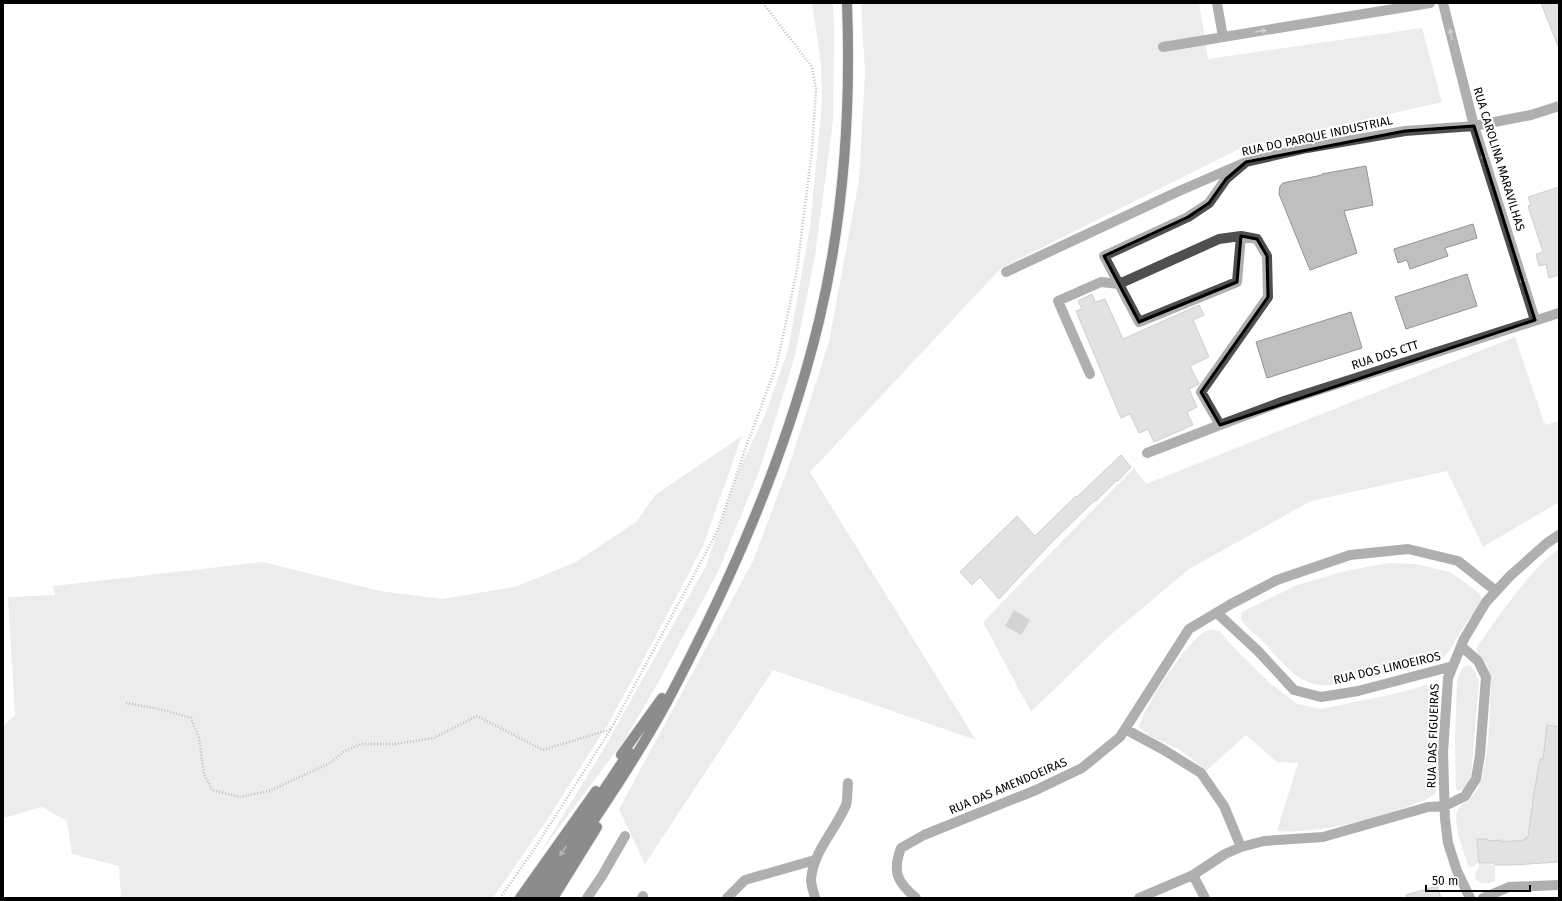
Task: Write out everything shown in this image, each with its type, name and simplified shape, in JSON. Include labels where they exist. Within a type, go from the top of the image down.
[{"type":"main road","points":[[542,898],[614,789],[697,641],[730,575],[764,497],[794,410],[819,320],[833,250],[843,173],[848,107],[847,3]]},
{"type":"main road","points":[[520,898],[664,701]]},
{"type":"main road","points":[[532,898],[664,701]]},
{"type":"main road","points":[[553,898],[576,863],[619,789],[664,701]]},
{"type":"street","points":[[1217,3],[1223,37]]},
{"type":"street","points":[[1164,47],[1430,3]]},
{"type":"street","name":"RUA CAROLINA MARAVILHAS","points":[[1443,3],[1474,126],[1534,320]]},
{"type":"street","name":"RUA DO PARQUE INDUSTRIAL","points":[[1006,272],[1177,192],[1246,162],[1307,148],[1405,131],[1474,126],[1531,115],[1559,106]]},
{"type":"street","points":[[1241,236],[1236,282],[1139,322],[1104,256],[1188,217],[1209,203],[1226,179],[1246,162]]},
{"type":"street","points":[[1090,374],[1058,300],[1101,282],[1119,284],[1219,239],[1241,236],[1257,239],[1267,256],[1268,297],[1201,392],[1220,424]]},
{"type":"street","name":"RUA DOS CTT","points":[[1147,453],[1220,424],[1284,401],[1559,312]]},
{"type":"street","name":"RUA DAS FIGUEIRAS","points":[[1470,898],[1457,870],[1448,842],[1444,806],[1444,716],[1448,678],[1464,639],[1486,602],[1510,576],[1547,543],[1559,535]]},
{"type":"street","name":"RUA DAS AMENDOEIRAS","points":[[916,898],[899,880],[896,862],[901,848],[924,835],[1036,790],[1082,768],[1120,736],[1189,629],[1217,612],[1277,580],[1350,555],[1408,549],[1458,561],[1496,591]]},
{"type":"street","name":"RUA DOS LIMOEIROS","points":[[1217,612],[1258,651],[1294,690],[1321,697],[1358,691],[1453,666]]},
{"type":"street","points":[[1139,898],[1193,875],[1225,854],[1241,847],[1264,841],[1323,838],[1428,807],[1444,806],[1465,796],[1476,779],[1480,755],[1486,677],[1478,661],[1461,646]]},
{"type":"street","points":[[1125,729],[1164,750],[1201,773],[1224,806],[1241,847]]},
{"type":"street","points":[[815,898],[811,881],[815,860],[846,803],[848,783]]},
{"type":"street","points":[[587,898],[602,876],[625,836]]},
{"type":"street","points":[[727,898],[746,880],[815,860]]},
{"type":"street","points":[[1193,875],[1205,898]]},
{"type":"street","points":[[1483,898],[1509,887],[1559,885]]},
{"type":"path","points":[[500,898],[533,851],[611,729],[717,532],[746,447],[777,364],[797,270],[812,150],[816,89],[812,67],[763,3]]},
{"type":"path","points":[[126,703],[164,710],[191,718],[199,738],[204,774],[212,790],[240,797],[269,791],[330,763],[344,752],[361,744],[395,744],[434,738],[477,716],[543,750],[611,729]]},
{"type":"highlighted area","points":[[1474,126],[1535,320],[1220,425],[1201,392],[1268,297],[1267,256],[1257,239],[1241,236],[1237,282],[1139,322],[1104,256],[1188,217],[1209,203],[1226,179],[1246,162],[1405,131]]},
{"type":"shaded area","points":[[812,3],[833,3],[833,121],[815,256],[795,356],[760,469],[718,572],[659,681],[625,739],[540,853],[603,750],[706,566],[738,472],[765,415],[788,350],[810,227],[822,102],[821,63]]},
{"type":"shaded area","points":[[861,3],[1199,3],[1208,59],[1422,28],[1442,102],[1241,148],[1001,268],[810,472],[976,740],[773,670],[645,864],[619,809],[753,561],[790,463],[829,342],[859,180],[865,73]]},
{"type":"shaded area","points":[[1515,337],[1545,425],[1559,421],[1559,502],[1483,547],[1447,471],[1311,501],[1189,569],[1108,637],[1031,712],[983,622],[1134,468],[1146,484]]},
{"type":"shaded area","points":[[742,436],[703,546],[649,649],[608,724],[547,820],[493,898],[121,898],[119,866],[72,854],[67,821],[42,807],[3,818],[3,726],[15,715],[8,597],[55,595],[53,586],[263,562],[380,591],[442,599],[515,587],[576,562],[636,522],[655,495]]},
{"type":"shaded area","points":[[1559,549],[1559,835],[1502,842],[1502,840],[1488,841],[1487,839],[1477,839],[1479,862],[1472,867],[1469,867],[1462,848],[1456,816],[1459,808],[1476,792],[1482,777],[1487,751],[1491,684],[1488,667],[1476,649],[1514,595],[1537,569]]},
{"type":"shaded area","points":[[1389,563],[1416,564],[1450,572],[1477,591],[1481,597],[1481,603],[1476,612],[1466,623],[1450,650],[1444,657],[1339,684],[1316,684],[1298,677],[1290,671],[1263,641],[1245,625],[1241,619],[1242,612],[1297,585],[1345,571]]},
{"type":"shaded area","points":[[1014,610],[1030,620],[1021,635],[1005,626]]},
{"type":"shaded area","points":[[1211,629],[1219,631],[1271,684],[1297,704],[1321,709],[1398,693],[1426,685],[1431,687],[1435,692],[1437,732],[1436,793],[1409,806],[1361,821],[1326,828],[1277,831],[1298,763],[1277,762],[1246,735],[1206,771],[1182,751],[1148,735],[1139,727],[1148,706],[1174,665],[1192,642],[1201,634]]},
{"type":"shaded area","points":[[1469,665],[1475,671],[1479,682],[1471,776],[1466,787],[1459,791],[1456,790],[1455,740],[1457,680],[1463,667]]},
{"type":"shaded area","points":[[1479,863],[1495,865],[1495,881],[1486,884],[1476,880],[1475,874],[1479,868]]},
{"type":"building","points":[[1541,3],[1559,3],[1559,46],[1558,46]]},
{"type":"building","points":[[1366,166],[1373,205],[1344,211],[1357,253],[1310,270],[1279,194],[1280,186],[1283,183]]},
{"type":"building","points":[[1559,187],[1559,275],[1549,278],[1546,264],[1539,266],[1536,254],[1543,252],[1528,206],[1531,205],[1528,197]]},
{"type":"building","points":[[1473,224],[1477,238],[1445,248],[1448,256],[1410,269],[1407,260],[1398,263],[1394,249]]},
{"type":"building","points":[[1467,274],[1477,306],[1406,329],[1395,297]]},
{"type":"building","points":[[1092,294],[1095,302],[1105,299],[1123,339],[1199,305],[1204,315],[1193,320],[1209,357],[1190,366],[1199,384],[1189,389],[1197,407],[1187,412],[1193,425],[1154,442],[1148,429],[1139,433],[1130,414],[1121,418],[1076,311],[1082,309],[1078,301]]},
{"type":"building","points":[[1351,312],[1362,348],[1267,378],[1256,342]]},
{"type":"building","points":[[1121,455],[1131,467],[1051,543],[999,599],[980,577],[972,585],[960,572],[1017,516],[1035,536]]},
{"type":"building","points":[[1547,725],[1559,727],[1559,862],[1513,865],[1479,863],[1477,839],[1487,839],[1488,841],[1502,840],[1502,842],[1525,840],[1525,838],[1528,837],[1540,759],[1543,759]]},
{"type":"building","points":[[1437,886],[1441,898],[1407,898],[1406,895]]}]
